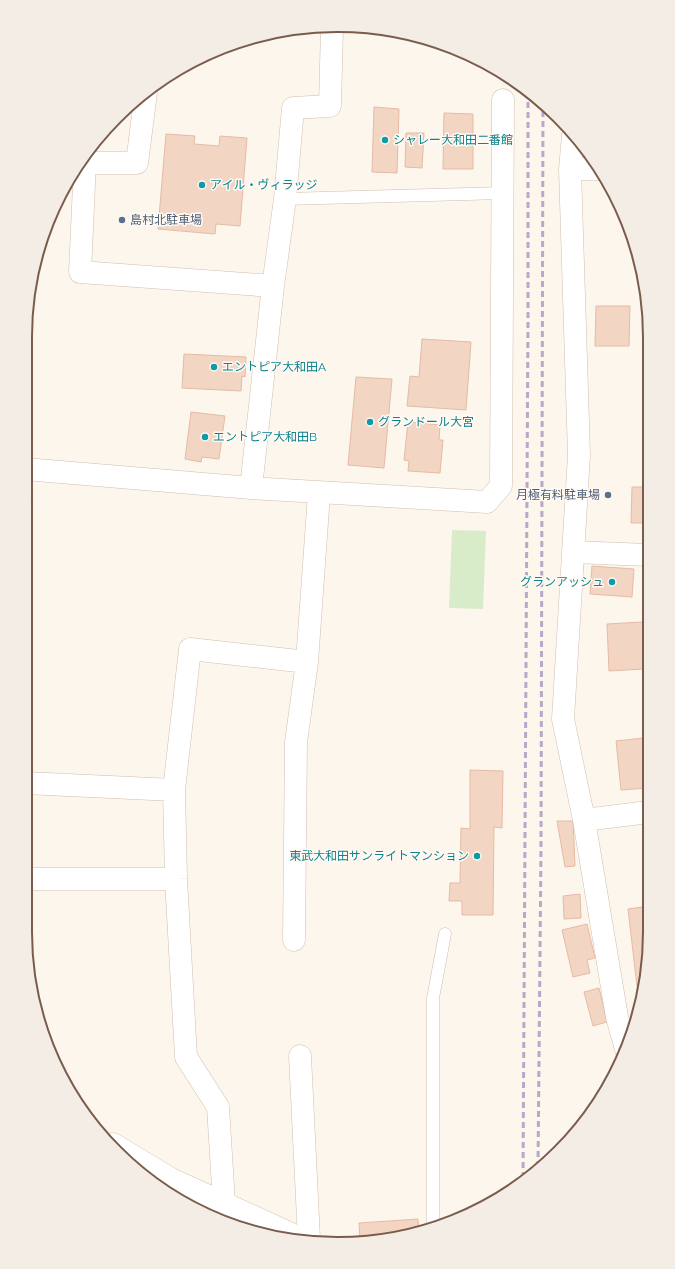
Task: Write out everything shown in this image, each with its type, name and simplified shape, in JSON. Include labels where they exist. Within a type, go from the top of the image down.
[{"type":"street","points":[[251,488],[273,286],[285,199],[293,108],[330,106],[332,32]]},
{"type":"street","points":[[32,470],[319,494],[487,502],[501,486],[503,100]]},
{"type":"street","points":[[87,163],[137,163],[145,101]]},
{"type":"street","points":[[572,143],[570,169],[579,455],[562,719],[584,820],[617,1017],[623,1039]]},
{"type":"street","points":[[570,169],[593,169]]},
{"type":"street","points":[[82,170],[80,272],[273,286]]},
{"type":"street","points":[[294,940],[296,742],[307,662],[319,494]]},
{"type":"street","points":[[573,552],[643,555]]},
{"type":"street","points":[[224,1212],[218,1107],[186,1057],[176,880],[174,790],[190,649],[307,662]]},
{"type":"street","points":[[32,783],[174,790]]},
{"type":"street","points":[[584,820],[643,813]]},
{"type":"street","points":[[32,879],[176,880]]},
{"type":"street","points":[[300,1056],[309,1235]]},
{"type":"street","points":[[124,1151],[224,1212],[281,1231]]},
{"type":"lane","points":[[285,199],[502,193]]},
{"type":"lane","points":[[433,1222],[433,998],[445,934]]},
{"type":"green space","points":[[452,530],[486,531],[483,609],[449,608]]},
{"type":"building","name":"シャレー大和田二番館","points":[[374,107],[399,109],[397,173],[372,172]]},
{"type":"building","points":[[444,113],[473,114],[473,169],[443,169]]},
{"type":"building","points":[[406,133],[424,133],[422,168],[405,167]]},
{"type":"building","name":"アイル・ヴィラッジ","points":[[166,134],[195,136],[194,144],[219,146],[220,136],[247,138],[240,226],[216,224],[215,234],[158,229]]},
{"type":"building","points":[[596,306],[630,306],[629,346],[595,346]]},
{"type":"building","points":[[422,339],[471,342],[466,410],[407,406],[410,376],[419,377]]},
{"type":"building","name":"エントピア大和田A","points":[[184,354],[246,357],[245,377],[242,376],[241,391],[182,388]]},
{"type":"building","name":"グランドール大宮","points":[[356,377],[392,379],[384,468],[348,465]]},
{"type":"building","name":"エントピア大和田B","points":[[191,412],[225,416],[219,459],[202,457],[201,462],[185,459]]},
{"type":"building","points":[[408,422],[440,425],[439,440],[443,440],[440,473],[408,471],[409,461],[404,460]]},
{"type":"building","points":[[632,487],[643,487],[643,523],[631,523]]},
{"type":"building","name":"グランアッシュ","points":[[592,566],[634,569],[632,597],[590,594]]},
{"type":"building","points":[[643,622],[643,669],[609,671],[607,624]]},
{"type":"building","points":[[643,738],[643,788],[621,790],[616,741]]},
{"type":"building","name":"東武大和田サンライトマンション","points":[[470,770],[503,771],[502,828],[494,827],[493,915],[462,915],[462,901],[449,901],[450,883],[460,883],[461,828],[470,829]]},
{"type":"building","points":[[557,821],[573,821],[575,866],[565,867]]},
{"type":"building","points":[[580,894],[581,918],[564,919],[563,896]]},
{"type":"building","points":[[643,907],[642,951],[637,986],[628,909]]},
{"type":"building","points":[[587,924],[595,958],[587,960],[590,973],[573,977],[562,930]]},
{"type":"building","points":[[599,988],[607,1022],[593,1026],[584,992]]},
{"type":"building","points":[[418,1219],[419,1227],[360,1236],[359,1223]]},
{"type":"railway","points":[[523,1174],[528,99]]},
{"type":"railway","points":[[538,1162],[541,846],[543,111]]},
{"type":"place","name":"シャレー大和田二番館","points":[[385,140]]},
{"type":"place","name":"アイル・ヴィラッジ","points":[[202,185]]},
{"type":"place","name":"島村北駐車場","points":[[122,220]]},
{"type":"place","name":"エントピア大和田A","points":[[214,367]]},
{"type":"place","name":"グランドール大宮","points":[[370,422]]},
{"type":"place","name":"エントピア大和田B","points":[[205,437]]},
{"type":"place","name":"月極有料駐車場","points":[[608,495]]},
{"type":"place","name":"グランアッシュ","points":[[612,582]]},
{"type":"place","name":"東武大和田サンライトマンション","points":[[477,856]]}]
